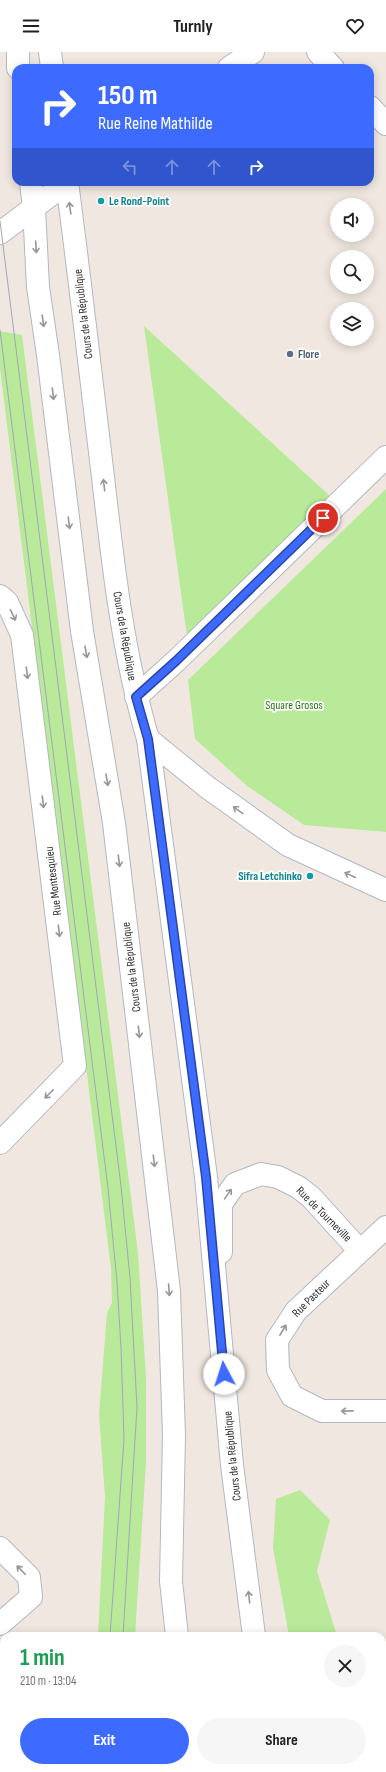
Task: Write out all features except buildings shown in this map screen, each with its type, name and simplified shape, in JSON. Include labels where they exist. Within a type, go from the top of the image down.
[{"type":"main road","points":[[18,52],[18,64]]},
{"type":"main road","points":[[50,52],[52,64]]},
{"type":"main road","points":[[235,64],[253,52]]},
{"type":"main road","points":[[318,52],[329,64]]},
{"type":"main road","points":[[374,112],[386,124]]},
{"type":"main road","name":"Cours de la République","points":[[31,186],[38,286],[82,631],[114,823],[169,1291],[174,1435],[171,1581],[177,1632]]},
{"type":"main road","points":[[0,233],[62,186]]},
{"type":"main road","name":"Cours de la République","points":[[67,186],[112,551],[121,615],[136,697],[148,739],[206,1177],[221,1329],[232,1465],[253,1632]]},
{"type":"main road","points":[[136,697],[176,661],[386,457]]},
{"type":"main road","name":"Rue Montesquieu","points":[[0,596],[6,602],[22,635],[76,1066],[0,1143]]},
{"type":"main road","points":[[148,739],[207,787],[288,845],[386,890]]},
{"type":"main road","name":"Rue de Tourneville","points":[[221,1329],[221,1204],[235,1184],[261,1174],[278,1177],[298,1187],[311,1197],[360,1251],[386,1227]]},
{"type":"main road","name":"Rue Pasteur","points":[[360,1251],[296,1310],[277,1340],[278,1370],[292,1396],[322,1412],[386,1411]]},
{"type":"main road","points":[[0,1548],[29,1577],[31,1597],[0,1624]]},
{"type":"green space","points":[[144,326],[330,496],[187,636]]},
{"type":"green space","points":[[0,331],[22,335],[138,1253],[146,1378],[146,1463],[135,1632],[98,1632],[105,1497],[99,1414],[107,1313],[112,1303],[111,1269],[0,368]]},
{"type":"green space","name":"Square Grosos","points":[[386,489],[386,832],[304,825],[246,785],[195,739],[188,680]]},
{"type":"green space","points":[[300,1490],[330,1520],[317,1571],[336,1632],[288,1632],[273,1548],[276,1499]]},
{"type":"tram line","points":[[0,221],[121,1186],[130,1278],[137,1407],[123,1632]]},
{"type":"tram line","points":[[0,330],[108,1188],[117,1282],[124,1439],[110,1632]]},
{"type":"place","name":"Le Rond-Point","points":[[101,201]]},
{"type":"place","name":"Flore","points":[[290,354]]},
{"type":"place","name":"Sifra Letchinko","points":[[310,876]]},
{"type":"route","points":[[224,1374],[206,1177],[148,739],[136,697],[176,661],[323,518]]}]
